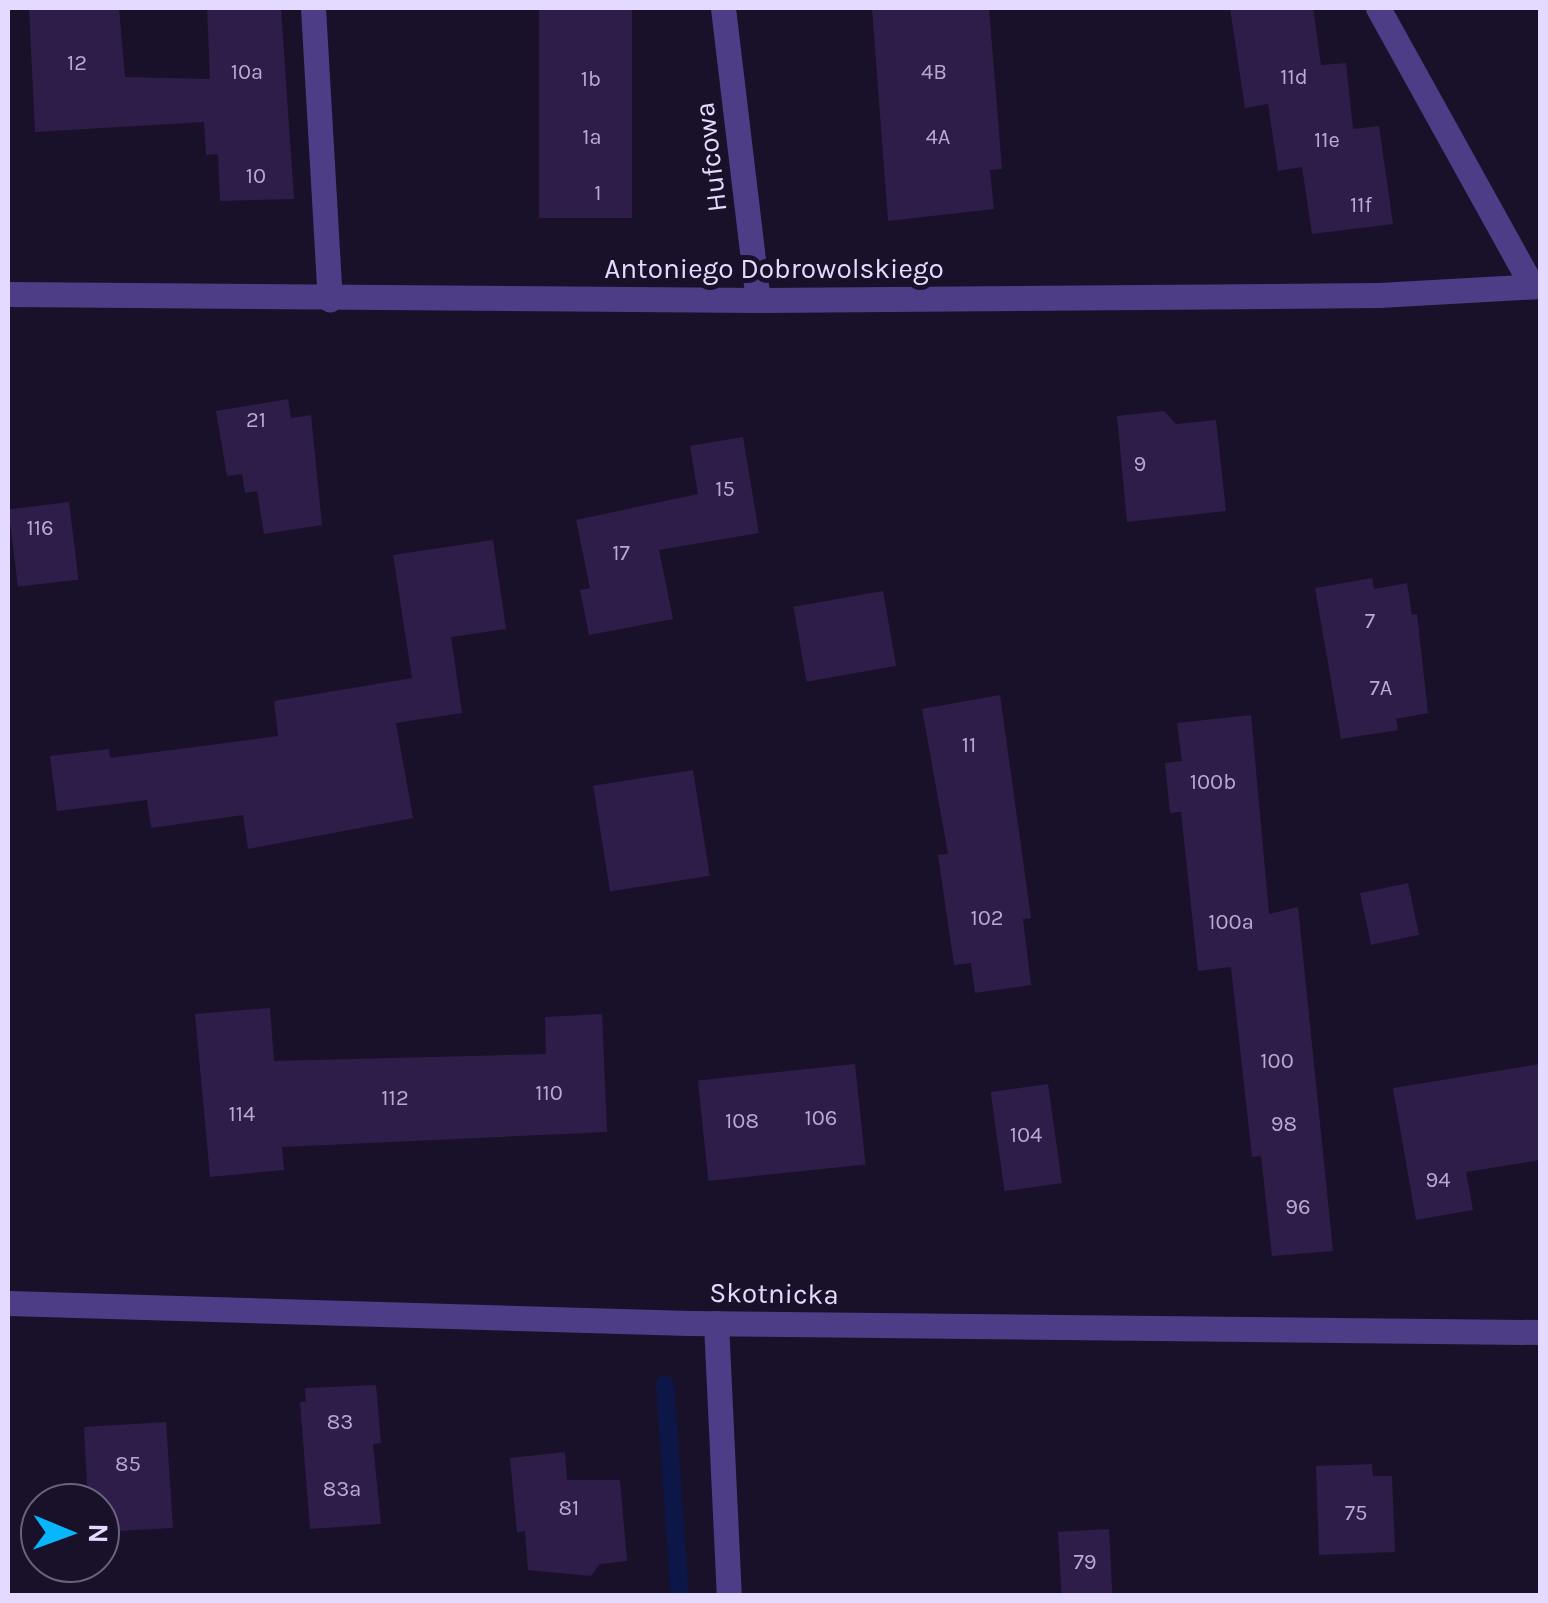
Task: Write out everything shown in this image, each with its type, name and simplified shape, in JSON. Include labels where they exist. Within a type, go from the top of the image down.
[{"type":"street","points":[[313,8],[330,300]]},
{"type":"street","name":"Hufcowa","points":[[723,8],[758,300]]},
{"type":"street","points":[[1378,8],[1536,286]]},
{"type":"street","name":"Antoniego Dobrowolskiego","points":[[8,294],[330,300],[758,300],[1378,296],[1536,286]]},
{"type":"street","name":"Skotnicka","points":[[8,1303],[716,1323],[1540,1332]]},
{"type":"street","points":[[716,1323],[728,1596]]},
{"type":"building","points":[[29,8],[119,8],[125,77],[210,79],[207,8],[281,8],[294,199],[220,201],[218,154],[206,155],[204,122],[35,132]]},
{"type":"building","points":[[539,8],[632,8],[632,218],[539,218]]},
{"type":"building","points":[[872,8],[989,8],[1002,169],[990,170],[994,209],[888,221]]},
{"type":"building","points":[[1230,8],[1313,8],[1321,65],[1346,63],[1353,129],[1379,126],[1393,224],[1312,234],[1302,167],[1278,171],[1268,104],[1245,108]]},
{"type":"building","points":[[288,399],[291,418],[311,415],[322,525],[264,534],[257,491],[245,493],[242,474],[227,476],[216,411]]},
{"type":"building","points":[[1164,411],[1176,424],[1216,420],[1226,511],[1127,522],[1117,416]]},
{"type":"building","points":[[743,437],[759,533],[659,550],[673,619],[589,635],[580,590],[590,588],[576,520],[698,494],[690,446]]},
{"type":"building","points":[[69,502],[79,579],[18,587],[8,509]]},
{"type":"building","points":[[493,540],[506,629],[451,637],[462,713],[396,723],[413,818],[248,849],[243,815],[151,828],[147,800],[57,811],[50,756],[109,749],[110,758],[278,736],[274,701],[412,678],[393,555]]},
{"type":"building","points":[[1372,578],[1374,589],[1407,583],[1412,615],[1417,614],[1428,713],[1396,719],[1398,730],[1341,739],[1315,588]]},
{"type":"building","points":[[883,591],[896,666],[807,682],[793,607]]},
{"type":"building","points":[[1000,695],[1031,918],[1023,919],[1031,985],[975,993],[971,963],[954,965],[938,855],[948,854],[922,709]]},
{"type":"building","points":[[1251,715],[1269,914],[1298,907],[1333,1251],[1272,1256],[1261,1156],[1252,1157],[1231,967],[1198,971],[1181,812],[1170,813],[1165,763],[1182,761],[1177,723]]},
{"type":"building","points":[[693,770],[710,876],[610,891],[593,786]]},
{"type":"building","points":[[1408,883],[1419,935],[1371,945],[1360,893]]},
{"type":"building","points":[[270,1008],[274,1061],[546,1054],[545,1017],[602,1014],[607,1132],[282,1147],[284,1170],[210,1177],[195,1014]]},
{"type":"building","points":[[855,1064],[866,1164],[708,1181],[698,1081]]},
{"type":"building","points":[[1540,1064],[1540,1160],[1466,1172],[1473,1210],[1416,1220],[1393,1088]]},
{"type":"building","points":[[1048,1084],[1062,1183],[1004,1191],[991,1092]]},
{"type":"building","points":[[376,1385],[381,1443],[373,1444],[381,1524],[310,1529],[300,1402],[306,1402],[305,1388]]},
{"type":"building","points":[[166,1422],[173,1528],[120,1531],[120,1483],[87,1483],[84,1427]]},
{"type":"building","points":[[565,1452],[567,1480],[620,1480],[627,1561],[600,1564],[591,1576],[528,1570],[525,1531],[517,1532],[510,1458]]},
{"type":"building","points":[[1372,1464],[1373,1476],[1392,1476],[1395,1552],[1319,1555],[1316,1466]]},
{"type":"building","points":[[1109,1529],[1113,1596],[1061,1596],[1058,1532]]},
{"type":"waterway","points":[[665,1384],[680,1596]]}]
